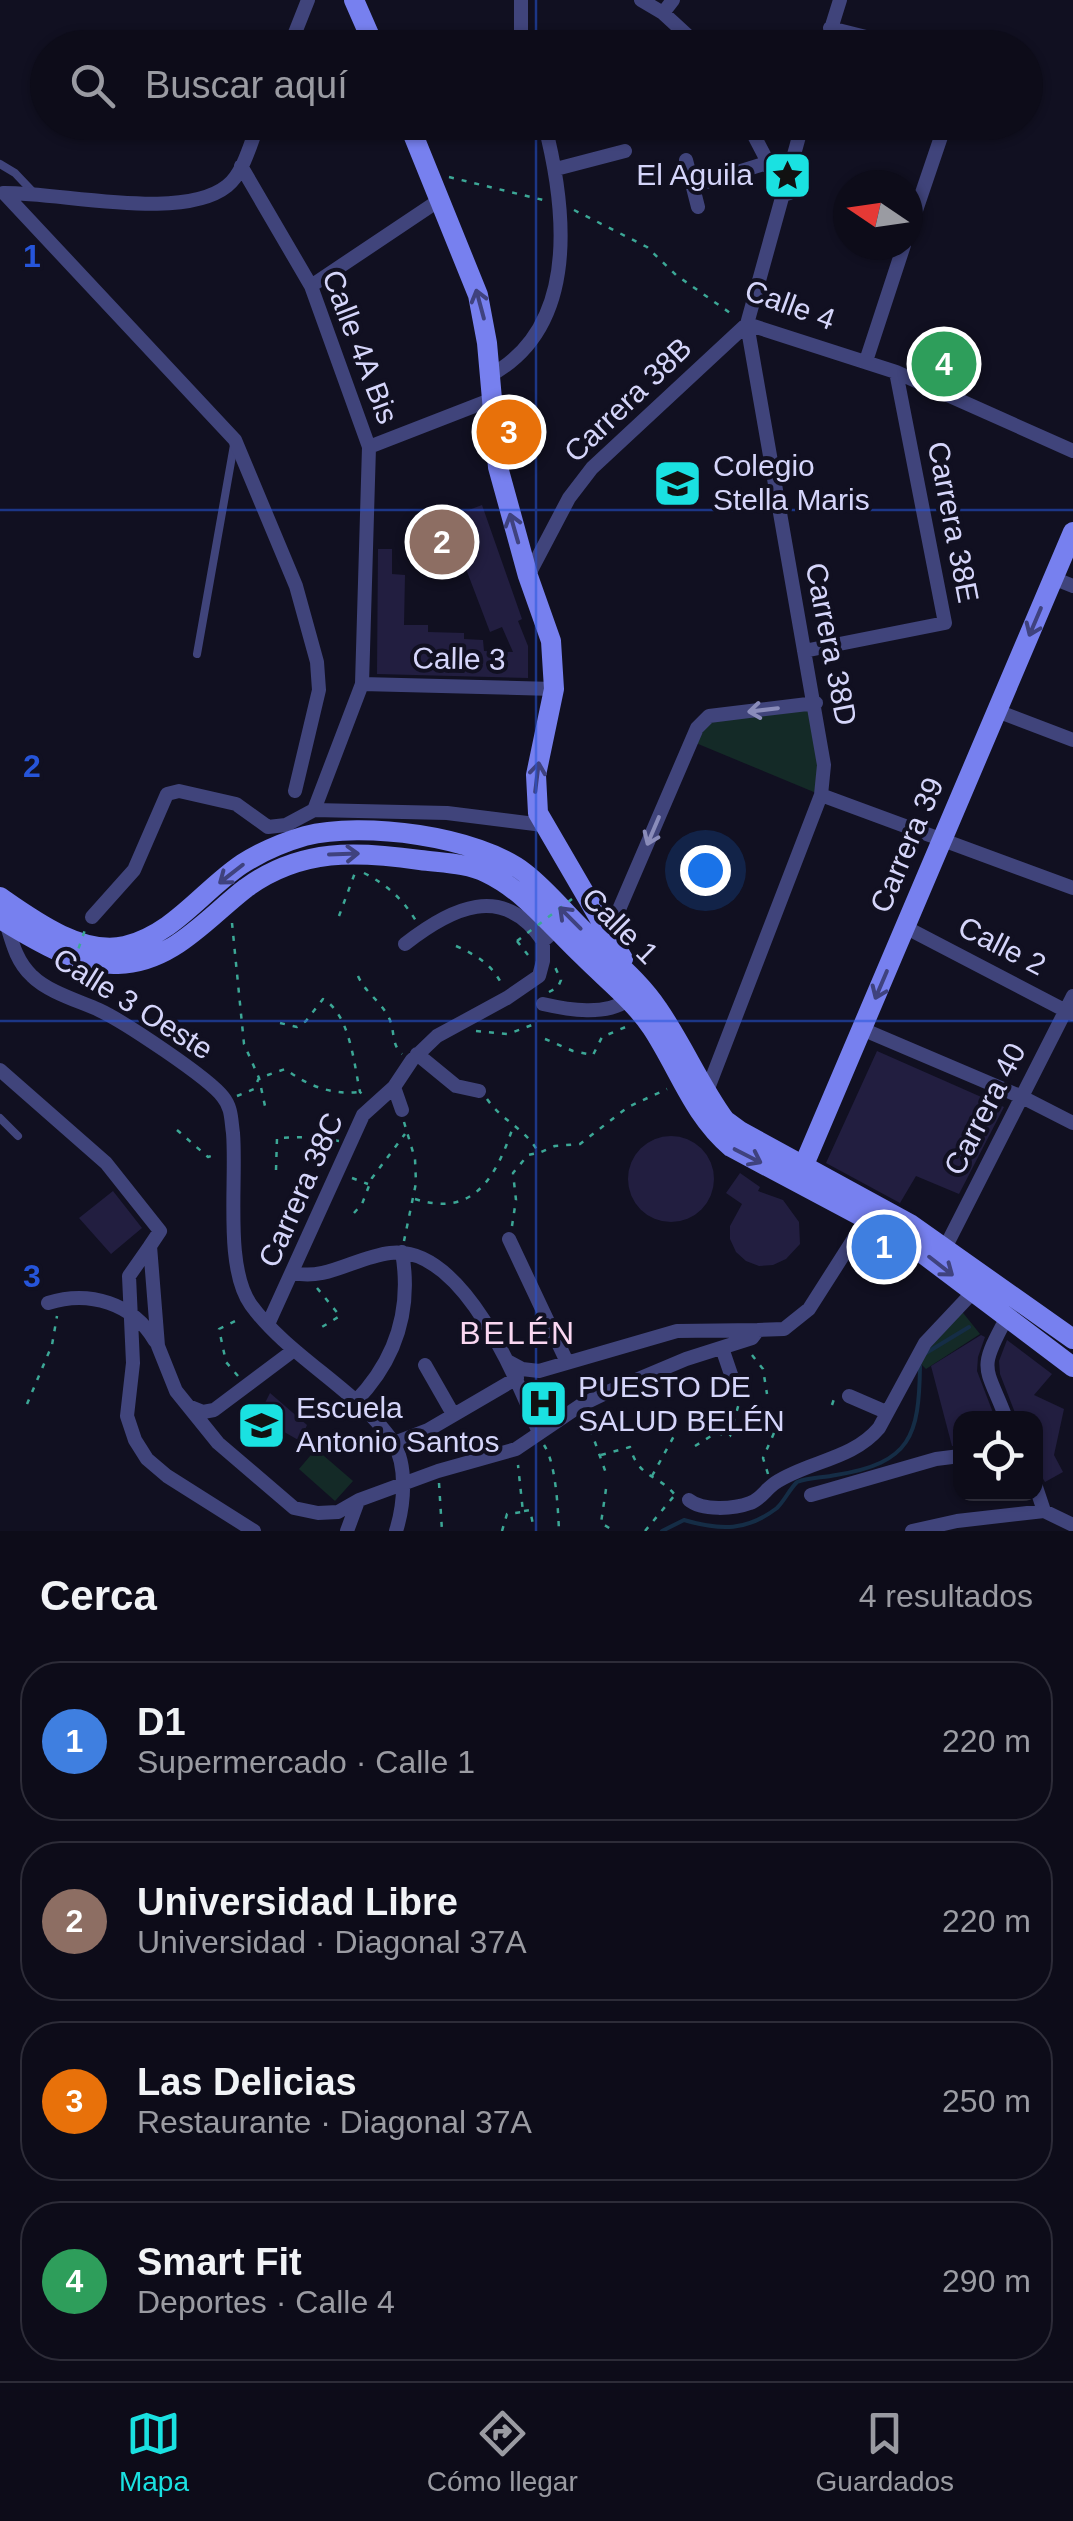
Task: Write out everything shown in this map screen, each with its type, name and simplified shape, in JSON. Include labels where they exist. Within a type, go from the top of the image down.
[{"type":"main road","points":[[354,0],[367,30]]},
{"type":"main road","points":[[416,140],[478,295],[485,324],[498,467],[528,576],[551,640],[554,690],[535,784],[536,805],[543,826],[608,935],[634,993]]},
{"type":"main road","name":"Carrera 39","points":[[800,1173],[997,711],[1063,582],[1073,532]]},
{"type":"main road","name":"Calle 1","points":[[54,944],[78,941],[100,947],[123,947],[163,930],[243,864],[306,836],[426,836],[476,847],[525,874],[634,993],[713,1132],[731,1148],[800,1173],[946,1246],[1017,1302],[1073,1339]]},
{"type":"main road","name":"Calle 1","points":[[54,944],[99,964],[146,958],[181,942],[262,879],[315,857],[338,853],[450,864],[487,873],[513,889],[549,935],[665,1019],[726,1120],[866,1218],[938,1262],[1006,1320],[1073,1368]]},
{"type":"main road","points":[[0,898],[54,944]]},
{"type":"main road","points":[[3,920],[54,944]]},
{"type":"street","points":[[296,30],[308,0]]},
{"type":"street","points":[[521,30],[522,0]]},
{"type":"street","points":[[642,0],[681,30]]},
{"type":"street","points":[[662,12],[673,0]]},
{"type":"street","points":[[838,30],[830,28],[840,0]]},
{"type":"street","points":[[2,193],[159,205],[201,198],[226,188],[241,166],[251,140]]},
{"type":"street","points":[[489,376],[520,355],[546,315],[560,246],[562,203],[549,140]]},
{"type":"street","points":[[756,140],[771,168],[773,188],[783,194],[794,190],[798,183],[790,169],[799,140]]},
{"type":"street","points":[[923,190],[940,140]]},
{"type":"street","points":[[556,169],[625,151]]},
{"type":"street","points":[[686,160],[698,207]]},
{"type":"street","name":"Calle 4A Bis","points":[[241,166],[311,286],[369,447],[362,684],[314,810]]},
{"type":"street","points":[[693,186],[771,168],[790,169]]},
{"type":"street","points":[[2,193],[235,440],[296,586],[317,662],[318,690],[295,791]]},
{"type":"street","name":"Carrera 38D","points":[[707,1091],[821,795],[824,765],[748,324],[783,194]]},
{"type":"street","points":[[311,286],[441,198]]},
{"type":"street","points":[[866,361],[899,260]]},
{"type":"street","name":"Calle 4","points":[[748,324],[896,372],[1073,450]]},
{"type":"street","name":"Carrera 38B","points":[[528,576],[570,498],[592,468],[748,324]]},
{"type":"street","name":"Carrera 38E","points":[[804,651],[945,623],[896,372]]},
{"type":"street","points":[[369,447],[490,400]]},
{"type":"street","name":"Calle 3","points":[[362,684],[554,690]]},
{"type":"street","points":[[608,935],[696,728],[709,716],[816,704]]},
{"type":"street","points":[[997,711],[1073,740]]},
{"type":"street","points":[[89,922],[134,870],[167,794],[179,791],[236,804],[268,826],[286,825],[314,810],[446,813],[543,826]]},
{"type":"street","points":[[821,795],[1073,888]]},
{"type":"street","points":[[405,944],[422,930],[460,911],[506,906],[549,935],[538,976]]},
{"type":"street","name":"Calle 3 Oeste","points":[[3,920],[15,954],[34,978],[104,1013],[222,1094],[230,1108],[234,1256],[242,1289],[255,1310],[294,1350],[394,1443]]},
{"type":"street","name":"Calle 2","points":[[905,928],[1069,1012]]},
{"type":"street","name":"Carrera 38C","points":[[269,1322],[301,1275],[363,1115],[394,1087],[414,1057],[438,1036],[538,976]]},
{"type":"street","points":[[544,1004],[596,1010],[620,1006],[634,993]]},
{"type":"street","name":"Carrera 40","points":[[946,1246],[1069,1012],[1073,996]]},
{"type":"street","points":[[862,1029],[1073,1123]]},
{"type":"street","points":[[414,1057],[456,1086],[479,1091]]},
{"type":"street","points":[[0,1070],[106,1162],[160,1231],[128,1276],[133,1363],[127,1416],[147,1459],[254,1531]]},
{"type":"street","points":[[394,1087],[402,1110]]},
{"type":"street","points":[[509,1362],[539,1372],[676,1331],[784,1329],[809,1310],[866,1218]]},
{"type":"street","points":[[509,1238],[567,1362]]},
{"type":"street","points":[[150,1246],[158,1346]]},
{"type":"street","points":[[354,1402],[378,1375],[396,1342],[405,1307],[402,1252]]},
{"type":"street","points":[[301,1275],[402,1252],[438,1268],[490,1327],[517,1378],[539,1433]]},
{"type":"street","points":[[682,1497],[698,1506],[750,1504],[776,1482],[869,1440],[880,1428],[926,1344],[973,1292]]},
{"type":"street","points":[[52,1302],[102,1300],[129,1312],[158,1346],[176,1391],[218,1442],[294,1508],[318,1513],[338,1512],[358,1500],[516,1449],[582,1406],[666,1368],[752,1338],[758,1330]]},
{"type":"street","points":[[1003,1411],[985,1370],[991,1347],[1006,1320]]},
{"type":"street","points":[[722,1348],[736,1392]]},
{"type":"street","points":[[188,1405],[202,1412],[214,1410],[294,1350]]},
{"type":"street","points":[[425,1364],[453,1414]]},
{"type":"street","points":[[396,1531],[402,1485],[394,1443],[428,1430],[517,1378]]},
{"type":"street","points":[[849,1396],[886,1412]]},
{"type":"street","points":[[811,1495],[953,1457]]},
{"type":"street","points":[[347,1531],[358,1500]]},
{"type":"street","points":[[1041,1501],[1044,1511]]},
{"type":"street","points":[[912,1531],[957,1521],[1044,1511],[1073,1524]]},
{"type":"lane","points":[[0,164],[15,173],[34,194]]},
{"type":"lane","points":[[197,654],[235,440]]},
{"type":"lane","points":[[0,1118],[18,1136]]},
{"type":"path","name":"Calle 4","points":[[445,176],[562,203],[647,247],[676,275],[748,324]]},
{"type":"path","points":[[343,865],[384,883],[406,904],[422,930]]},
{"type":"path","points":[[339,916],[357,868]]},
{"type":"path","points":[[552,894],[567,907]]},
{"type":"path","points":[[555,966],[562,980],[554,991],[548,992],[517,941],[572,898]]},
{"type":"path","points":[[530,914],[549,935]]},
{"type":"path","points":[[232,919],[244,1044],[259,1078],[265,1106]]},
{"type":"path","points":[[53,988],[58,968],[70,973],[89,922]]},
{"type":"path","points":[[73,931],[90,935]]},
{"type":"path","points":[[54,944],[79,964]]},
{"type":"path","points":[[456,946],[479,956],[497,974],[507,998]]},
{"type":"path","points":[[358,976],[368,994],[389,1016],[394,1045],[414,1057]]},
{"type":"path","points":[[280,1023],[297,1027],[322,999],[333,1004],[346,1033],[360,1092],[373,1104]]},
{"type":"path","points":[[463,1022],[490,1034],[508,1034],[532,1025]]},
{"type":"path","points":[[546,1038],[573,1051],[593,1055],[602,1036],[633,1024]]},
{"type":"path","points":[[222,1094],[245,1094],[259,1078],[285,1069],[312,1086],[360,1092]]},
{"type":"path","points":[[509,1238],[516,1200],[513,1173],[528,1155],[555,1146],[580,1144],[628,1107],[677,1085]]},
{"type":"path","points":[[479,1091],[524,1131],[539,1153]]},
{"type":"path","points":[[402,1110],[415,1159],[414,1198],[402,1252]]},
{"type":"path","points":[[414,1198],[446,1205],[469,1198],[482,1188],[495,1168],[514,1126]]},
{"type":"path","points":[[177,1130],[208,1157],[234,1149]]},
{"type":"path","points":[[354,1213],[369,1184],[406,1132]]},
{"type":"path","points":[[276,1170],[277,1138],[325,1138],[350,1144]]},
{"type":"path","points":[[338,1173],[369,1184]]},
{"type":"path","points":[[301,1275],[340,1316],[317,1330]]},
{"type":"path","points":[[27,1404],[52,1345],[52,1302]]},
{"type":"path","points":[[246,1386],[226,1362],[220,1329],[255,1310]]},
{"type":"path","points":[[742,1342],[763,1369],[766,1394]]},
{"type":"path","points":[[666,1368],[670,1397]]},
{"type":"path","points":[[695,1446],[716,1433],[730,1436],[739,1406],[736,1392]]},
{"type":"path","points":[[582,1406],[608,1476]]},
{"type":"path","points":[[651,1477],[674,1436],[672,1410]]},
{"type":"path","points":[[776,1482],[769,1476],[763,1458],[781,1417]]},
{"type":"path","points":[[539,1433],[550,1453],[559,1531]]},
{"type":"path","points":[[600,1455],[630,1447],[640,1470],[682,1497],[645,1531]]},
{"type":"path","points":[[516,1449],[523,1512]]},
{"type":"path","points":[[438,1472],[442,1531]]},
{"type":"path","points":[[606,1488],[602,1523],[614,1531]]},
{"type":"path","points":[[502,1531],[507,1514],[530,1510],[534,1529]]},
{"type":"green space","points":[[816,703],[821,795],[691,741],[709,716]]},
{"type":"green space","points":[[960,1309],[980,1334],[926,1369],[917,1360]]},
{"type":"green space","points":[[316,1449],[353,1481],[335,1501],[299,1469]]},
{"type":"building","points":[[482,505],[522,619],[518,621],[528,646],[528,678],[377,674],[378,549],[392,549],[392,574],[405,575],[404,625],[428,625],[428,632],[464,633],[464,639],[483,640],[484,651],[513,652],[502,627],[490,632],[463,561],[453,565],[437,522]]},
{"type":"building","points":[[877,1051],[1004,1107],[959,1194],[916,1176],[900,1203],[826,1163]]},
{"type":"building","points":[[671,1136],[695,1143],[707,1155],[714,1179],[707,1203],[695,1215],[671,1222],[647,1215],[635,1203],[628,1179],[635,1155],[647,1143]]},
{"type":"building","points":[[740,1173],[760,1187],[758,1191],[783,1200],[799,1222],[800,1244],[786,1259],[773,1265],[759,1266],[746,1261],[730,1239],[730,1226],[742,1204],[726,1193]]},
{"type":"building","points":[[113,1191],[142,1228],[111,1254],[79,1218]]},
{"type":"building","points":[[868,1236],[907,1259],[891,1285],[854,1259]]},
{"type":"building","points":[[981,1335],[985,1337],[977,1371],[992,1411],[953,1411],[953,1446],[952,1446],[931,1366]]},
{"type":"building","points":[[1007,1340],[1052,1374],[1034,1395],[1064,1409],[1054,1455],[1063,1472],[1045,1482],[1043,1411],[1014,1411],[999,1361]]},
{"type":"building","points":[[270,1393],[307,1425],[300,1441],[258,1417]]},
{"type":"waterway","points":[[926,1353],[969,1327]]},
{"type":"waterway","points":[[662,1531],[684,1520],[710,1526],[744,1525],[777,1508],[797,1482],[881,1463],[906,1442],[913,1428],[920,1366]]},
{"type":"place","name":"El Aguila","points":[[788,175]]},
{"type":"place","name":"Smart Fit","points":[[944,364]]},
{"type":"place","name":"Las Delicias","points":[[509,432]]},
{"type":"place","name":"Colegio Stella Maris","points":[[678,483]]},
{"type":"place","name":"Universidad Libre","points":[[442,542]]},
{"type":"place","name":"D1","points":[[884,1247]]},
{"type":"place","name":"PUESTO DE SALUD BELÉN","points":[[543,1404]]},
{"type":"place","name":"Escuela Antonio Santos","points":[[261,1425]]},
{"type":"district","name":"BELÉN","points":[[518,1333]]}]
